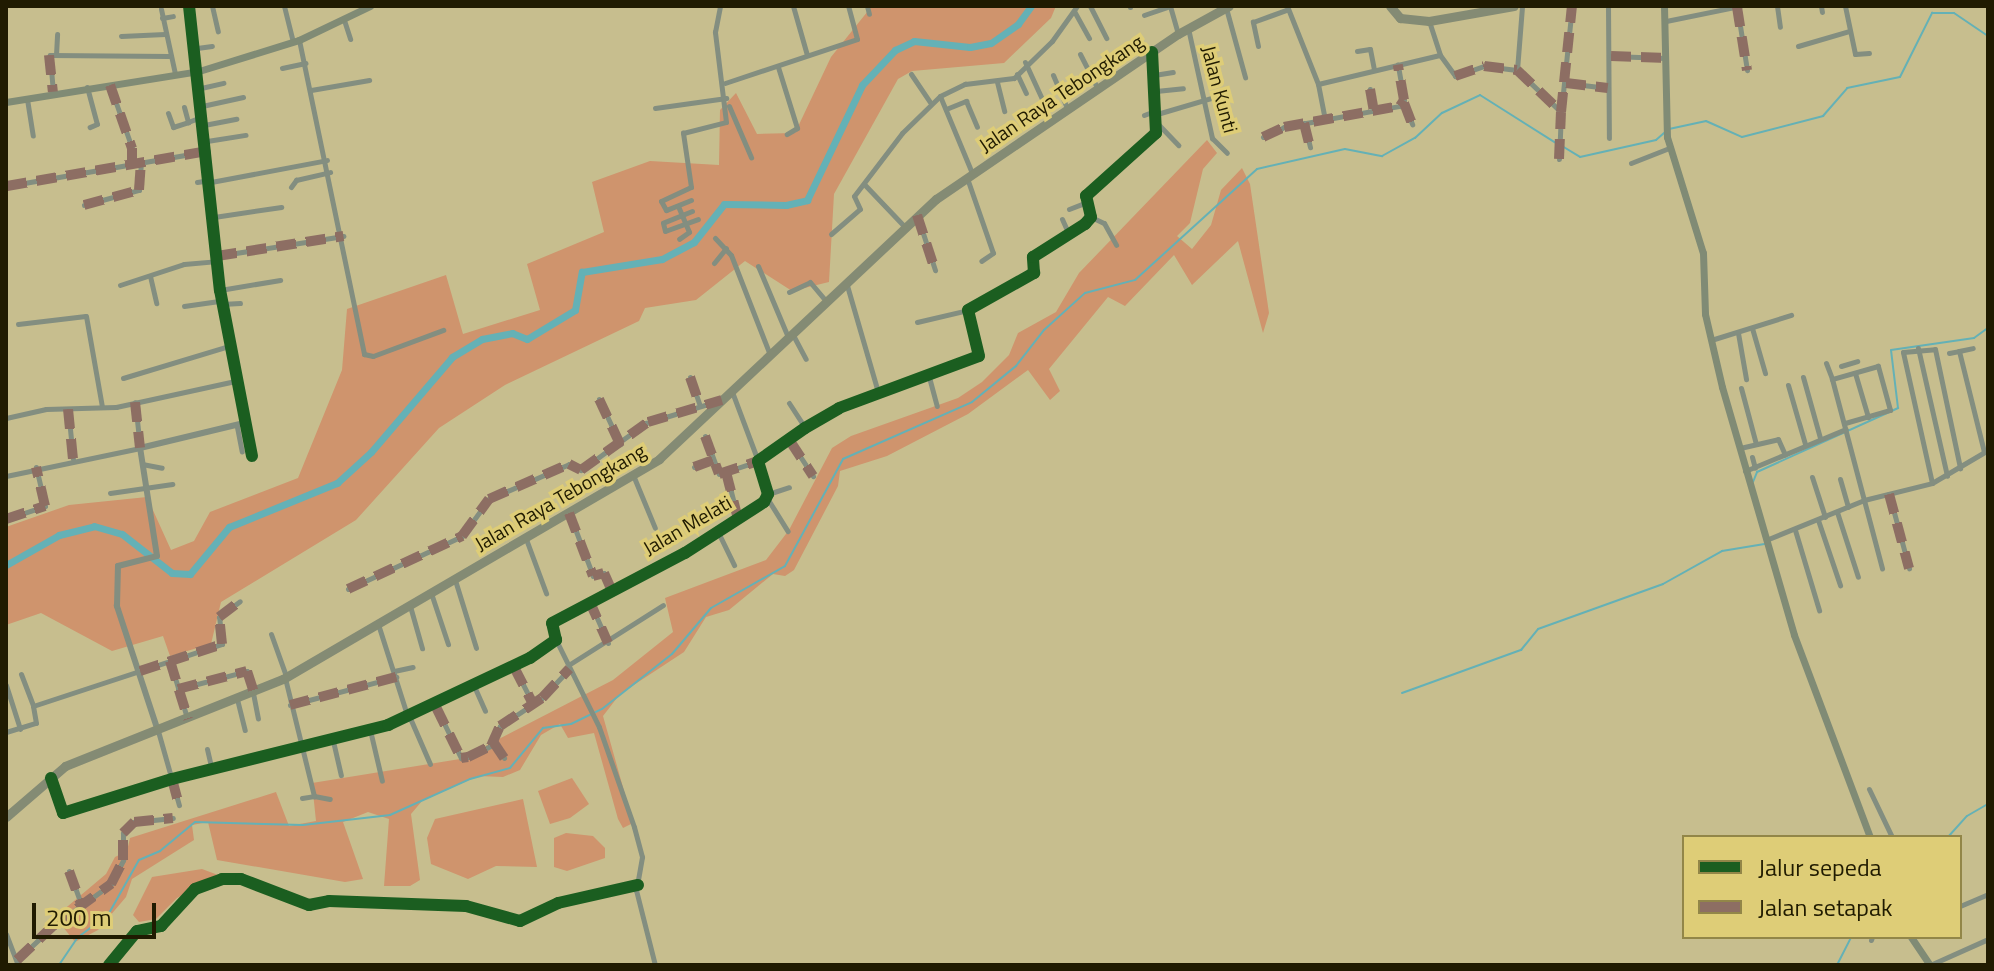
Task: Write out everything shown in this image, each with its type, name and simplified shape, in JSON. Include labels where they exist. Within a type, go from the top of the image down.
[{"type":"main road","points":[[6,102],[53,92],[199,71],[296,41],[370,6]]},
{"type":"main road","points":[[1390,6],[1400,18],[1429,21],[1472,10],[1514,6]]},
{"type":"main road","points":[[1664,6],[1666,133],[1703,253],[1711,340],[1765,540],[1830,738],[1869,835]]},
{"type":"main road","name":"Jalan Raya Tebongkang","points":[[6,817],[69,764],[286,678],[526,539],[668,452],[917,215],[1178,34],[1227,7]]},
{"type":"main road","points":[[1912,939],[1930,965]]},
{"type":"street","points":[[189,6],[197,48],[220,290],[235,381],[242,452]]},
{"type":"street","points":[[212,6],[218,31]]},
{"type":"street","points":[[284,6],[305,63],[330,172],[365,355],[443,330]]},
{"type":"street","points":[[691,200],[666,210],[661,201],[691,187],[682,136],[725,124],[725,83],[715,32],[720,6]]},
{"type":"street","points":[[793,6],[807,55]]},
{"type":"street","points":[[725,83],[857,39],[848,6]]},
{"type":"street","points":[[867,6],[869,14]]},
{"type":"street","points":[[1090,6],[1106,38]]},
{"type":"street","points":[[1144,15],[1170,6],[1178,34]]},
{"type":"street","points":[[1517,70],[1522,6]]},
{"type":"street","points":[[1559,159],[1572,6]]},
{"type":"street","points":[[1608,6],[1611,56],[1609,138]]},
{"type":"street","points":[[1666,21],[1738,6],[1747,70]]},
{"type":"street","points":[[1777,6],[1780,27]]},
{"type":"street","points":[[1845,6],[1854,52],[1869,53]]},
{"type":"street","points":[[1227,7],[1245,77]]},
{"type":"street","points":[[1075,8],[1089,38]]},
{"type":"street","points":[[831,234],[860,209],[853,197],[930,102],[965,84],[997,82],[1017,74],[1025,62],[1052,41],[1075,8]]},
{"type":"street","points":[[1258,46],[1253,22],[1287,8],[1318,84],[1325,119]]},
{"type":"street","points":[[161,9],[175,75]]},
{"type":"street","points":[[162,18],[173,16]]},
{"type":"street","points":[[344,20],[350,39]]},
{"type":"street","points":[[1429,21],[1440,55],[1457,77],[1484,66],[1517,70],[1561,112]]},
{"type":"street","name":"Jalan Kunti","points":[[1188,28],[1203,100],[1217,144],[1227,153]]},
{"type":"street","points":[[1798,46],[1849,31]]},
{"type":"street","points":[[56,55],[57,34]]},
{"type":"street","points":[[121,36],[165,34]]},
{"type":"street","points":[[197,48],[212,46]]},
{"type":"street","points":[[1357,51],[1370,49],[1374,70]]},
{"type":"street","points":[[1152,52],[1158,128],[1178,145]]},
{"type":"street","points":[[1080,54],[1098,89]]},
{"type":"street","points":[[1318,84],[1440,55]]},
{"type":"street","points":[[53,92],[49,56],[169,56]]},
{"type":"street","points":[[1611,56],[1667,58]]},
{"type":"street","points":[[1025,62],[1042,99]]},
{"type":"street","points":[[282,68],[305,63]]},
{"type":"street","points":[[1398,65],[1404,103],[1412,124]]},
{"type":"street","points":[[778,67],[797,128],[787,134]]},
{"type":"street","points":[[1154,75],[1173,72]]},
{"type":"street","points":[[911,74],[930,102]]},
{"type":"street","points":[[1017,74],[1026,93]]},
{"type":"street","points":[[1053,75],[1068,109]]},
{"type":"street","points":[[311,90],[369,80]]},
{"type":"street","points":[[997,82],[1004,111]]},
{"type":"street","points":[[201,88],[223,83]]},
{"type":"street","points":[[1566,83],[1608,88]]},
{"type":"street","points":[[110,85],[132,148],[132,161]]},
{"type":"street","points":[[87,87],[97,124],[90,127]]},
{"type":"street","points":[[1156,91],[1183,88]]},
{"type":"street","points":[[1370,89],[1374,111]]},
{"type":"street","points":[[940,96],[993,252],[981,261]]},
{"type":"street","points":[[1144,115],[1219,96],[1224,114]]},
{"type":"street","points":[[202,106],[243,97]]},
{"type":"street","points":[[26,98],[33,136]]},
{"type":"street","points":[[655,108],[726,100]]},
{"type":"street","points":[[726,100],[751,157]]},
{"type":"street","points":[[946,109],[966,101],[977,127]]},
{"type":"street","points":[[1263,137],[1304,123],[1404,103]]},
{"type":"street","points":[[184,107],[188,122]]},
{"type":"street","points":[[168,113],[173,127],[203,120],[236,119]]},
{"type":"street","points":[[1304,123],[1310,147]]},
{"type":"street","points":[[1116,245],[1104,223],[1091,217],[1086,196],[1158,128]]},
{"type":"street","points":[[207,141],[246,135]]},
{"type":"street","points":[[1631,163],[1669,148]]},
{"type":"street","points":[[7,186],[132,161],[141,164],[208,151]]},
{"type":"street","points":[[197,182],[327,160]]},
{"type":"street","points":[[84,205],[139,190],[141,164]]},
{"type":"street","points":[[291,187],[296,180],[330,172]]},
{"type":"street","points":[[864,184],[904,226]]},
{"type":"street","points":[[1069,209],[1086,204]]},
{"type":"street","points":[[678,206],[689,232],[679,239]]},
{"type":"street","points":[[214,217],[281,207]]},
{"type":"street","points":[[692,211],[662,226],[666,232],[698,219]]},
{"type":"street","points":[[917,215],[935,270]]},
{"type":"street","points":[[917,322],[968,310],[1034,273],[1033,256],[1069,235],[1091,217]]},
{"type":"street","points":[[1062,219],[1069,235]]},
{"type":"street","points":[[120,285],[217,258],[343,236]]},
{"type":"street","points":[[715,238],[726,248],[770,355]]},
{"type":"street","points":[[714,263],[726,248]]},
{"type":"street","points":[[758,266],[790,335],[806,359]]},
{"type":"street","points":[[150,276],[156,303]]},
{"type":"street","points":[[220,290],[280,280]]},
{"type":"street","points":[[789,292],[810,282],[826,301]]},
{"type":"street","points":[[846,282],[878,392]]},
{"type":"street","points":[[184,306],[240,303]]},
{"type":"street","points":[[705,436],[718,473],[758,461],[805,428],[878,392],[929,377],[979,355],[968,310]]},
{"type":"street","points":[[1711,340],[1791,315]]},
{"type":"street","points":[[18,324],[86,316],[102,407]]},
{"type":"street","points":[[1752,328],[1765,373]]},
{"type":"street","points":[[1738,332],[1746,379]]},
{"type":"street","points":[[123,378],[229,346]]},
{"type":"street","points":[[1918,348],[1947,476]]},
{"type":"street","points":[[1932,483],[1902,353],[1918,348],[1935,349],[1960,468]]},
{"type":"street","points":[[1949,353],[1973,348]]},
{"type":"street","points":[[1765,540],[1864,500],[1932,483],[1986,451],[1959,351]]},
{"type":"street","points":[[1841,366],[1860,360],[1858,372],[1868,417]]},
{"type":"street","points":[[1826,363],[1882,568]]},
{"type":"street","points":[[1745,471],[1891,406],[1879,367],[1832,379]]},
{"type":"street","points":[[690,377],[699,403]]},
{"type":"street","points":[[929,377],[937,406]]},
{"type":"street","points":[[1803,377],[1820,438]]},
{"type":"street","points":[[6,418],[135,402],[235,381]]},
{"type":"street","points":[[1788,385],[1805,444]]},
{"type":"street","points":[[1741,388],[1756,444]]},
{"type":"street","points":[[732,391],[768,496],[788,531]]},
{"type":"street","points":[[599,399],[620,444]]},
{"type":"street","points":[[348,589],[462,536],[489,499],[569,464],[581,470],[646,423],[699,403],[722,400]]},
{"type":"street","points":[[135,402],[145,490],[157,556],[147,562],[121,563],[117,579],[118,616],[140,671],[179,805]]},
{"type":"street","points":[[789,403],[805,428]]},
{"type":"street","points":[[68,409],[73,459]]},
{"type":"street","points":[[6,476],[36,467],[240,425]]},
{"type":"street","points":[[240,425],[252,456]]},
{"type":"street","points":[[1739,448],[1779,439],[1785,455]]},
{"type":"street","points":[[790,441],[813,476]]},
{"type":"street","points":[[1752,457],[1755,468]]},
{"type":"street","points":[[694,467],[713,460]]},
{"type":"street","points":[[142,464],[162,468]]},
{"type":"street","points":[[6,519],[45,506],[36,467]]},
{"type":"street","points":[[726,472],[738,519]]},
{"type":"street","points":[[633,475],[655,528]]},
{"type":"street","points":[[1812,477],[1825,517]]},
{"type":"street","points":[[1840,479],[1848,507]]},
{"type":"street","points":[[110,493],[172,484]]},
{"type":"street","name":"Jalan Melati","points":[[556,640],[550,624],[589,600],[685,553],[768,496],[789,487]]},
{"type":"street","points":[[1889,494],[1909,568]]},
{"type":"street","points":[[1837,512],[1858,577]]},
{"type":"street","points":[[569,513],[593,576],[605,573],[611,589]]},
{"type":"street","points":[[1818,520],[1840,585]]},
{"type":"street","points":[[717,530],[734,565]]},
{"type":"street","points":[[1795,530],[1819,610]]},
{"type":"street","points":[[526,539],[546,593]]},
{"type":"street","points":[[454,579],[476,648]]},
{"type":"street","points":[[431,593],[448,644]]},
{"type":"street","points":[[589,600],[608,643]]},
{"type":"street","points":[[33,706],[222,644],[219,617],[240,601]]},
{"type":"street","points":[[436,707],[461,758],[494,743],[500,726],[533,704],[569,667],[663,605]]},
{"type":"street","points":[[410,606],[422,648]]},
{"type":"street","points":[[378,624],[409,718],[430,764]]},
{"type":"street","points":[[271,634],[286,678],[314,796]]},
{"type":"street","points":[[51,778],[61,813],[172,779],[301,750],[436,707],[514,667],[556,640],[599,727],[634,827],[642,857],[638,885],[655,965]]},
{"type":"street","points":[[170,661],[188,719]]},
{"type":"street","points":[[290,705],[413,667]]},
{"type":"street","points":[[514,667],[533,704]]},
{"type":"street","points":[[178,689],[247,671],[258,719]]},
{"type":"street","points":[[6,732],[37,721],[21,674]]},
{"type":"street","points":[[6,685],[20,729]]},
{"type":"street","points":[[474,686],[485,711]]},
{"type":"street","points":[[237,699],[245,730]]},
{"type":"street","points":[[370,730],[382,781]]},
{"type":"street","points":[[333,741],[341,775]]},
{"type":"street","points":[[494,743],[504,758]]},
{"type":"street","points":[[207,749],[212,770]]},
{"type":"street","points":[[1869,789],[1891,835]]},
{"type":"street","points":[[302,798],[314,796],[330,799]]},
{"type":"street","points":[[6,934],[17,963],[81,904],[111,884],[123,860],[123,833],[134,822],[173,818]]},
{"type":"street","points":[[69,871],[81,904]]},
{"type":"street","points":[[109,965],[137,931],[161,926],[195,889],[222,879],[241,879],[309,905],[466,906],[520,921],[558,903],[638,885]]},
{"type":"street","points":[[1962,905],[1988,894]]},
{"type":"street","points":[[1930,965],[1988,939]]},
{"type":"shaded area","points":[[872,6],[1056,6],[1051,18],[1004,63],[912,71],[898,79],[834,194],[829,282],[792,291],[745,261],[696,300],[645,308],[639,321],[505,385],[439,428],[356,520],[221,602],[211,644],[170,656],[163,636],[112,651],[41,613],[6,625],[6,527],[69,505],[147,497],[171,550],[194,541],[210,512],[298,478],[342,370],[347,309],[446,275],[463,334],[540,310],[527,264],[604,232],[592,182],[650,161],[719,165],[720,110],[736,93],[757,134],[795,133],[831,57]]},
{"type":"shaded area","points":[[1207,140],[1217,153],[1203,169],[1190,223],[1177,236],[1192,249],[1211,225],[1221,190],[1242,168],[1250,184],[1269,313],[1263,333],[1238,241],[1192,285],[1174,255],[1125,306],[1108,297],[1049,369],[1060,391],[1050,400],[1028,370],[968,414],[887,456],[840,471],[838,486],[794,570],[785,576],[773,574],[729,610],[706,617],[684,652],[620,694],[603,716],[633,823],[623,828],[618,819],[594,733],[568,738],[560,724],[541,735],[520,770],[503,777],[478,776],[422,801],[411,814],[420,880],[410,886],[384,886],[389,819],[368,812],[343,822],[363,879],[345,882],[217,860],[208,822],[192,825],[194,840],[132,879],[126,897],[98,930],[75,942],[55,917],[106,874],[115,857],[127,851],[130,838],[276,792],[289,826],[316,821],[312,783],[460,759],[613,680],[673,632],[665,598],[766,560],[789,530],[832,448],[851,436],[958,398],[982,382],[1009,355],[1018,333],[1056,312],[1079,273]]},
{"type":"shaded area","points":[[572,778],[589,804],[570,818],[550,824],[538,791]]},
{"type":"shaded area","points":[[523,799],[537,867],[496,866],[468,879],[431,864],[427,838],[435,819]]},
{"type":"shaded area","points":[[566,833],[593,836],[605,848],[605,858],[567,871],[554,867],[554,838]]},
{"type":"shaded area","points":[[202,869],[218,875],[177,898],[156,919],[139,922],[133,915],[152,877]]},
{"type":"waterway","points":[[6,565],[59,535],[94,526],[122,534],[172,573],[190,574],[229,527],[337,483],[371,452],[452,357],[482,339],[512,333],[527,339],[575,310],[582,272],[662,259],[694,242],[724,204],[786,205],[807,200],[862,85],[895,50],[914,41],[970,47],[991,43],[1018,24],[1031,6]]},
{"type":"waterway","points":[[1669,129],[1706,121],[1742,137],[1823,116],[1847,88],[1900,77],[1932,13],[1954,13],[1988,36]]},
{"type":"waterway","points":[[59,965],[77,938],[108,915],[139,860],[160,851],[195,822],[303,825],[390,815],[470,779],[510,768],[543,728],[571,724],[602,709],[672,654],[711,608],[785,566],[843,459],[972,402],[1016,366],[1044,330],[1085,293],[1135,280],[1257,169],[1345,149],[1382,156],[1415,138],[1442,113],[1480,95],[1556,143]]},
{"type":"waterway","points":[[1562,146],[1580,157],[1656,140],[1664,133]]},
{"type":"waterway","points":[[1753,482],[1757,472],[1898,408],[1891,350],[1974,338],[1988,328]]},
{"type":"waterway","points":[[1402,693],[1521,650],[1538,629],[1663,584],[1722,551],[1764,544]]},
{"type":"waterway","points":[[1950,835],[1967,816],[1988,804]]},
{"type":"waterway","points":[[1837,965],[1850,939]]},
{"type":"marked path","points":[[1455,76],[1484,66],[1517,70],[1561,112],[1572,6]]},
{"type":"marked path","points":[[1737,7],[1747,70]]},
{"type":"marked path","points":[[49,55],[53,92]]},
{"type":"marked path","points":[[1611,56],[1667,58]]},
{"type":"marked path","points":[[1263,137],[1284,127],[1400,106],[1404,100],[1398,65]]},
{"type":"marked path","points":[[1566,83],[1608,88]]},
{"type":"marked path","points":[[110,85],[132,148],[132,161]]},
{"type":"marked path","points":[[1370,89],[1374,111]]},
{"type":"marked path","points":[[1404,103],[1412,124]]},
{"type":"marked path","points":[[1559,159],[1561,112]]},
{"type":"marked path","points":[[1304,123],[1310,147]]},
{"type":"marked path","points":[[7,186],[208,151]]},
{"type":"marked path","points":[[84,205],[139,190],[141,164]]},
{"type":"marked path","points":[[917,215],[935,270]]},
{"type":"marked path","points":[[217,256],[343,236]]},
{"type":"marked path","points":[[690,377],[699,403]]},
{"type":"marked path","points":[[599,399],[620,444]]},
{"type":"marked path","points":[[348,589],[462,536],[489,499],[569,464],[581,470],[648,422],[722,400]]},
{"type":"marked path","points":[[135,402],[140,448]]},
{"type":"marked path","points":[[68,409],[73,459]]},
{"type":"marked path","points":[[705,436],[719,474],[758,461]]},
{"type":"marked path","points":[[790,441],[813,476]]},
{"type":"marked path","points":[[694,467],[713,460]]},
{"type":"marked path","points":[[6,519],[45,506],[36,467]]},
{"type":"marked path","points":[[726,472],[738,519]]},
{"type":"marked path","points":[[1889,494],[1909,568]]},
{"type":"marked path","points":[[569,513],[593,576],[604,573],[611,589]]},
{"type":"marked path","points":[[589,600],[608,643]]},
{"type":"marked path","points":[[140,671],[222,644],[219,617],[240,601]]},
{"type":"marked path","points":[[170,661],[188,719]]},
{"type":"marked path","points":[[514,667],[533,704]]},
{"type":"marked path","points":[[436,707],[461,758],[468,757],[491,746],[500,726],[542,698],[569,669]]},
{"type":"marked path","points":[[178,689],[247,671],[254,692]]},
{"type":"marked path","points":[[290,705],[396,677]]},
{"type":"marked path","points":[[494,743],[504,758]]},
{"type":"marked path","points":[[172,779],[179,805]]},
{"type":"marked path","points":[[17,960],[53,926],[111,884],[123,860],[123,833],[134,822],[173,818]]},
{"type":"marked path","points":[[69,871],[81,904]]},
{"type":"cycle path","points":[[189,6],[220,290],[252,456]]},
{"type":"cycle path","points":[[51,778],[63,813],[172,779],[388,725],[530,658],[556,640],[552,623],[685,553],[764,502],[768,494],[758,461],[805,428],[839,408],[979,356],[968,310],[1034,273],[1033,257],[1091,217],[1086,196],[1156,133],[1152,52]]},
{"type":"cycle path","points":[[109,965],[137,931],[161,926],[195,889],[222,879],[241,879],[309,905],[329,901],[466,906],[520,921],[558,903],[638,885]]}]
